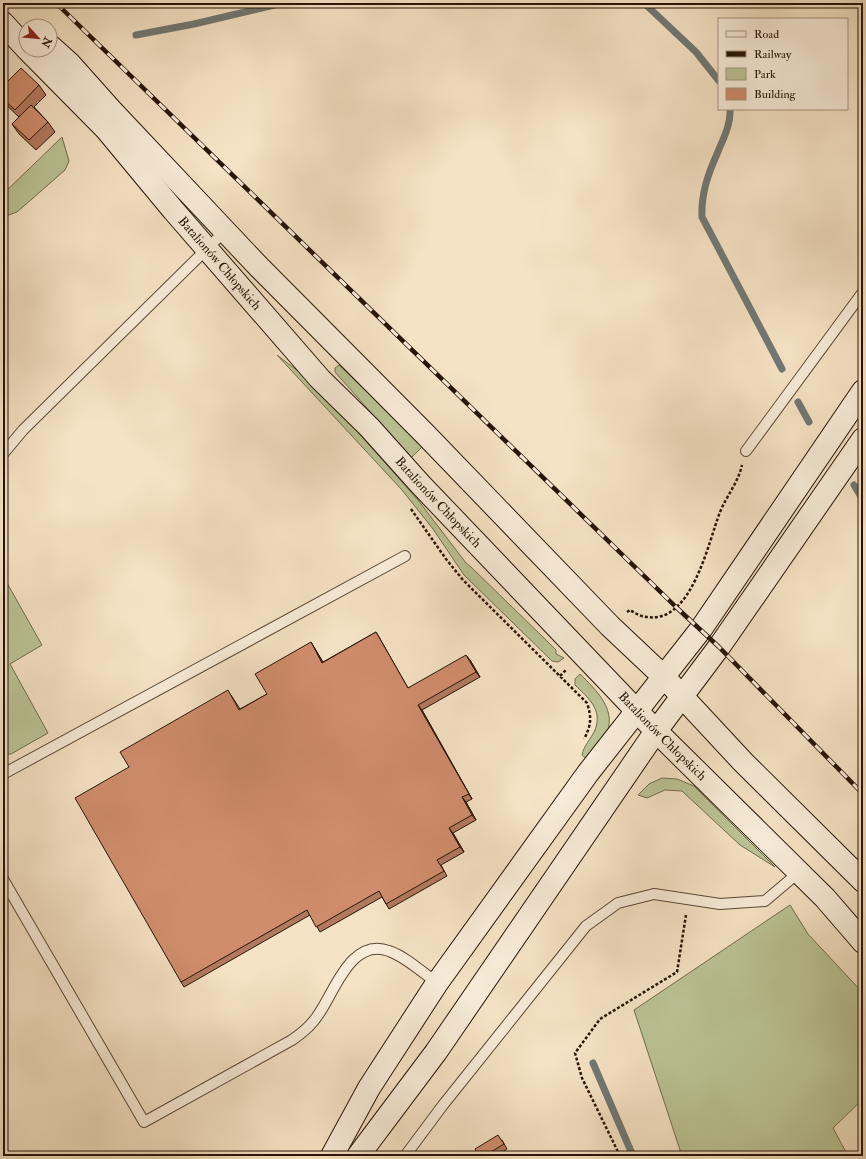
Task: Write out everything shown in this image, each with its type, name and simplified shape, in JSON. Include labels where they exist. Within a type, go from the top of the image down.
[{"type":"main road","points":[[3,9],[18,21]]},
{"type":"main road","name":"Batalionów Chłopskich","points":[[3,23],[18,39]]},
{"type":"main road","name":"Batalionów Chłopskich","points":[[58,53],[70,64],[224,231],[426,435],[610,626],[664,677],[743,762],[863,881]]},
{"type":"main road","name":"Batalionów Chłopskich","points":[[36,58],[106,129],[320,379],[369,427],[421,486],[656,731],[825,898],[863,942]]},
{"type":"main road","points":[[332,1156],[369,1088],[438,983],[588,774],[664,677],[732,585],[863,391]]},
{"type":"main road","points":[[358,1156],[436,1052],[656,731],[719,647],[863,439]]},
{"type":"lane","points":[[3,454],[28,425],[224,231]]},
{"type":"lane","points":[[746,451],[863,292]]},
{"type":"lane","points":[[3,774],[405,556]]},
{"type":"lane","points":[[405,1156],[443,1105],[586,926],[618,903],[654,894],[720,904],[764,901],[798,873]]},
{"type":"lane","points":[[3,880],[144,1122],[292,1040],[309,1028],[321,1012],[349,964],[362,952],[375,949],[388,950],[438,983]]},
{"type":"path","points":[[624,614],[630,610],[646,618],[665,616],[677,608],[687,595],[695,581],[723,506],[740,478],[746,451]]},
{"type":"path","points":[[411,508],[446,559],[463,580],[587,703],[591,713],[591,727],[584,740]]},
{"type":"path","points":[[620,1156],[582,1078],[575,1053],[600,1019],[677,972],[689,899]]},
{"type":"green space","points":[[62,137],[69,161],[65,170],[17,212],[3,217],[3,194]]},
{"type":"green space","points":[[277,355],[316,385],[418,500],[466,563],[556,650],[556,654],[564,658],[558,662],[552,661],[464,575],[433,529],[402,490]]},
{"type":"green space","points":[[339,365],[423,446],[411,458],[335,372],[335,368]]},
{"type":"green space","points":[[3,576],[42,645],[10,664],[48,733],[11,754],[3,754]]},
{"type":"green space","points":[[580,674],[599,694],[604,702],[609,718],[609,727],[605,737],[588,760],[582,755],[584,748],[595,730],[597,716],[593,704],[575,685],[575,679]]},
{"type":"green space","points":[[662,778],[677,779],[694,786],[775,867],[740,845],[682,791],[665,790],[647,798],[638,795],[649,784]]},
{"type":"green space","points":[[790,905],[808,934],[863,993],[863,1099],[833,1128],[848,1156],[682,1156],[634,1010]]},
{"type":"building","points":[[21,68],[39,85],[15,110],[3,99],[3,86]]},
{"type":"building","points":[[31,105],[48,122],[29,140],[12,124]]},
{"type":"building","points":[[376,632],[408,688],[466,655],[476,672],[418,705],[469,794],[462,797],[472,815],[449,828],[460,847],[437,860],[444,871],[386,904],[379,891],[316,927],[307,910],[181,982],[75,798],[129,767],[120,752],[228,690],[239,710],[267,694],[255,674],[311,642],[322,663]]},
{"type":"building","points":[[498,1135],[504,1144],[484,1156],[479,1156],[475,1149]]},
{"type":"building","points":[[468,1153],[471,1156],[464,1156]]},
{"type":"waterway","points":[[136,35],[194,24],[283,3]]},
{"type":"waterway","points":[[644,3],[696,52],[718,80]]},
{"type":"waterway","points":[[730,110],[726,132],[706,184],[702,217],[782,369]]},
{"type":"waterway","points":[[798,402],[809,422]]},
{"type":"waterway","points":[[854,485],[863,500]]},
{"type":"waterway","points":[[593,1063],[633,1156]]},
{"type":"railway","points":[[56,3],[677,608],[719,647],[863,794]]}]
